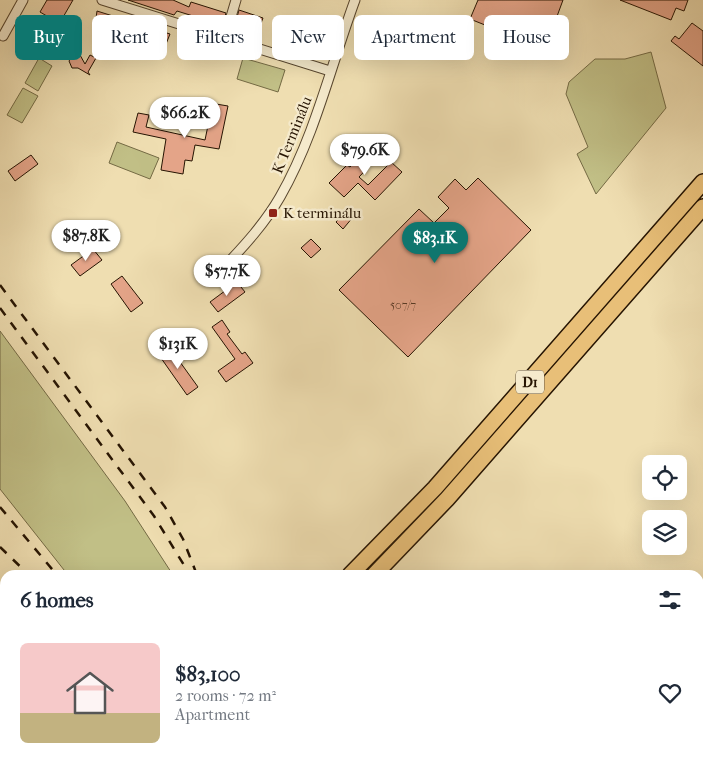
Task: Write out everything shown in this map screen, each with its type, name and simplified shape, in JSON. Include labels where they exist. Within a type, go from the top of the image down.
[{"type":"highway","name":"D1","points":[[355,570],[441,480],[703,182]]},
{"type":"highway","name":"D1","points":[[379,570],[447,499],[703,207]]},
{"type":"street","points":[[3,36],[23,0]]},
{"type":"street","points":[[231,15],[236,0]]},
{"type":"street","name":"K Terminálu","points":[[225,266],[267,217],[288,182],[315,118],[355,0]]},
{"type":"street","points":[[107,1],[177,23]]},
{"type":"street","points":[[262,49],[330,71]]},
{"type":"shaded area","points":[[651,52],[666,108],[596,194],[577,154],[588,147],[566,94],[569,82],[595,59],[625,59]]},
{"type":"shaded area","points":[[38,60],[42,60],[52,66],[38,91],[25,83]]},
{"type":"shaded area","points":[[242,60],[250,60],[285,70],[278,92],[237,79]]},
{"type":"shaded area","points":[[23,88],[38,96],[22,123],[7,115]]},
{"type":"shaded area","points":[[117,142],[159,158],[150,179],[109,163]]},
{"type":"shaded area","points":[[0,331],[125,501],[170,570],[64,570],[0,489]]},
{"type":"building","points":[[47,0],[73,0],[64,15],[45,15],[40,12]]},
{"type":"building","points":[[128,0],[173,0],[189,7],[191,2],[226,13],[225,15],[190,15],[177,11],[174,15]]},
{"type":"building","points":[[478,0],[563,0],[557,15],[484,15],[484,25],[474,21],[474,15],[472,15]]},
{"type":"building","points":[[620,0],[688,0],[684,11],[676,8],[671,20]]},
{"type":"building","points":[[239,10],[254,15],[238,15]]},
{"type":"building","points":[[97,11],[110,15],[96,15]]},
{"type":"building","points":[[692,23],[703,31],[703,66],[671,41],[675,36],[679,39]]},
{"type":"building","points":[[90,55],[92,60],[95,60],[88,72],[90,75],[78,68],[72,68],[69,61],[82,59],[85,64]]},
{"type":"building","points":[[210,103],[228,106],[219,149],[195,145],[192,161],[185,160],[183,174],[161,170],[166,139],[133,132],[138,113],[149,115],[146,127],[205,140],[211,111],[209,111]]},
{"type":"building","points":[[371,146],[380,155],[359,177],[368,185],[391,162],[402,172],[375,200],[358,183],[344,197],[329,183],[347,165],[350,167]]},
{"type":"building","points":[[31,155],[38,164],[15,181],[8,171]]},
{"type":"building","points":[[478,178],[531,230],[408,357],[339,290],[419,209],[434,223],[449,208],[438,197],[455,179],[466,190]]},
{"type":"building","points":[[346,211],[353,217],[343,229],[336,222]]},
{"type":"building","points":[[311,239],[321,249],[311,258],[301,248]]},
{"type":"building","points":[[93,249],[102,260],[80,276],[71,265]]},
{"type":"building","points":[[122,276],[143,303],[131,312],[111,284]]},
{"type":"building","points":[[237,282],[245,292],[218,312],[210,302]]},
{"type":"building","points":[[222,320],[230,332],[227,334],[242,354],[245,352],[253,363],[226,382],[218,371],[235,359],[212,327]]},
{"type":"building","points":[[177,345],[181,351],[175,355],[198,387],[187,395],[161,358],[162,352]]},
{"type":"railway","points":[[0,285],[165,507],[183,539],[195,570]]},
{"type":"railway","points":[[0,308],[154,516],[187,570]]},
{"type":"railway","points":[[0,507],[53,570]]},
{"type":"railway","points":[[0,547],[24,570]]},
{"type":"place","name":"K terminálu","points":[[273,213]]}]
